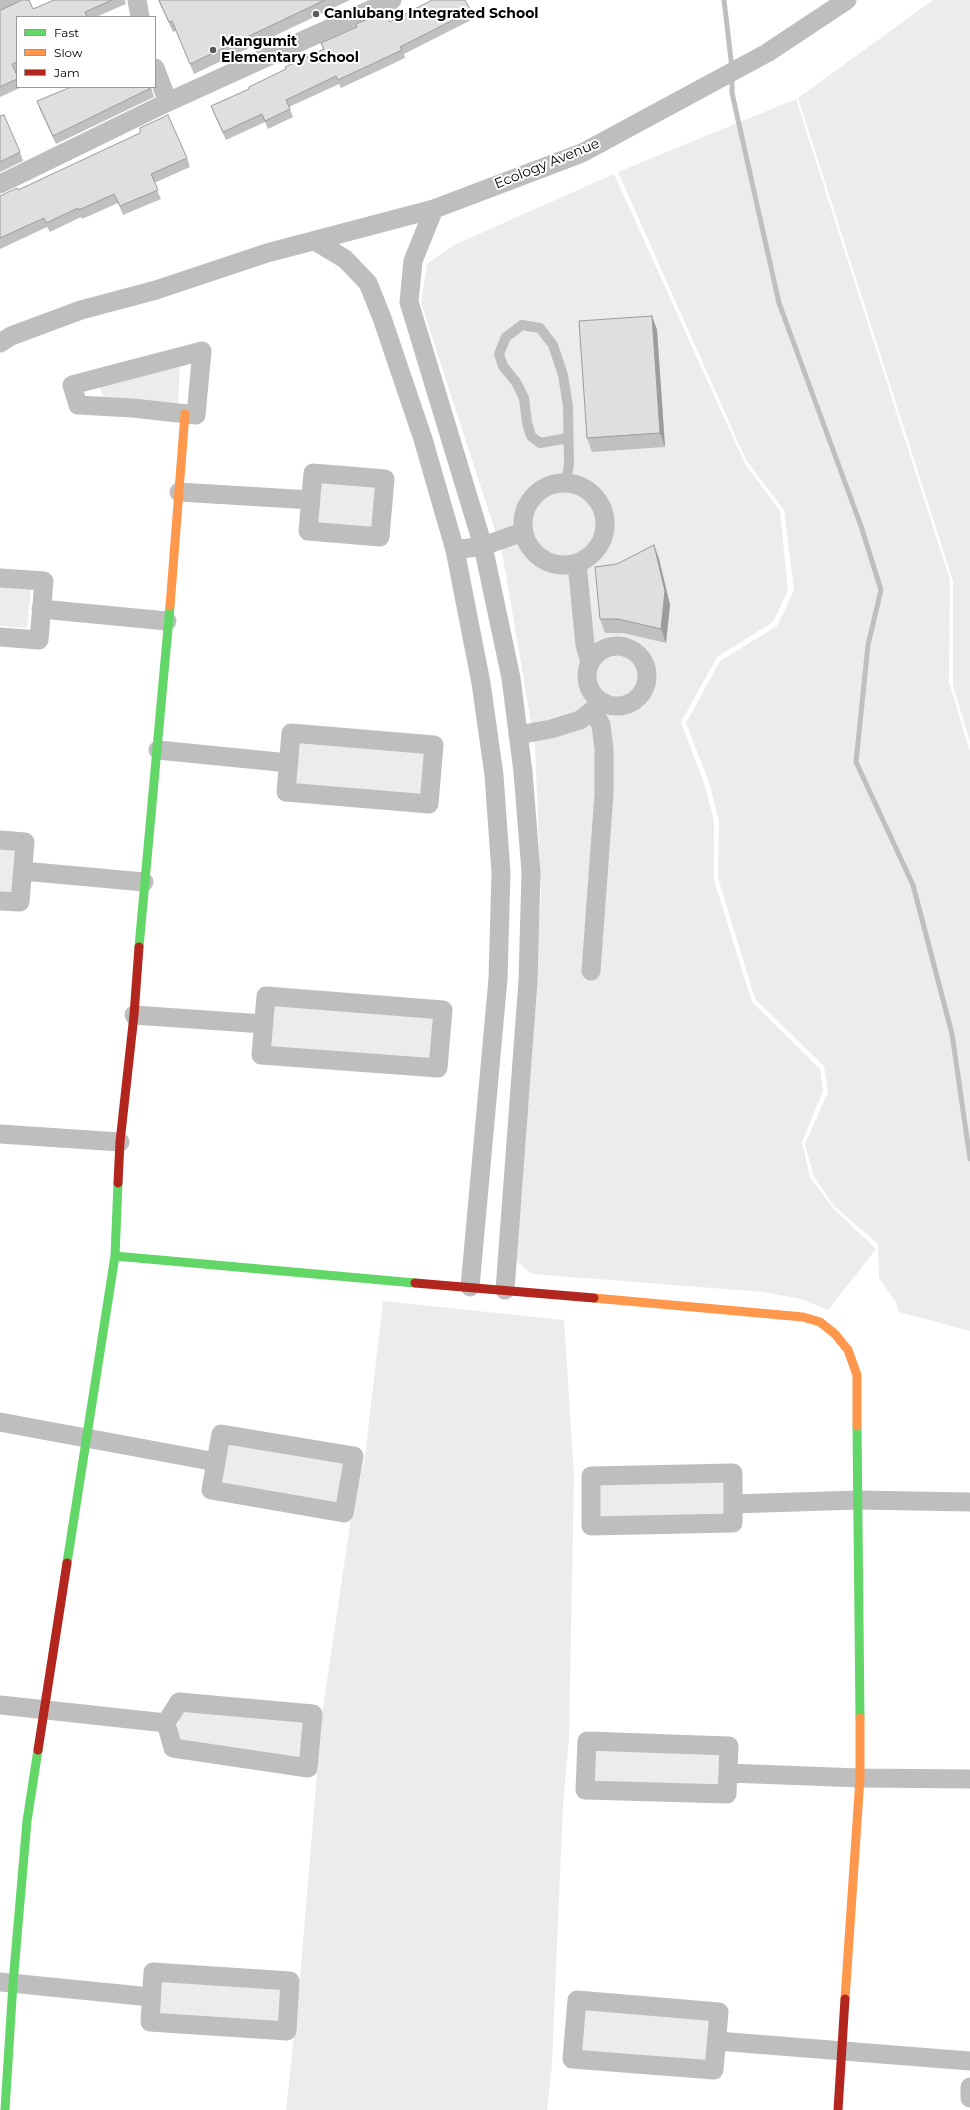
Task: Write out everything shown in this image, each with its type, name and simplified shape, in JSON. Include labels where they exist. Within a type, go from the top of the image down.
[{"type":"street","points":[[0,9],[18,0]]},
{"type":"street","points":[[137,0],[140,16]]},
{"type":"street","points":[[0,184],[168,102],[392,0]]},
{"type":"street","name":"Ecology Avenue","points":[[0,343],[11,336],[81,310],[156,290],[267,253],[434,209],[582,153],[679,102],[767,53],[847,0]]},
{"type":"street","points":[[156,71],[168,102]]},
{"type":"street","points":[[434,209],[413,261],[409,302],[483,546],[510,678],[518,735],[531,872],[528,981],[504,1290]]},
{"type":"street","points":[[315,241],[345,259],[368,283],[382,318],[422,439],[455,550],[481,683],[494,775],[501,873],[498,979],[470,1287]]},
{"type":"street","points":[[202,351],[196,415],[185,414],[78,405],[72,385],[202,351]]},
{"type":"street","points":[[398,365],[424,353]]},
{"type":"street","points":[[5,2110],[6,1982],[26,1821],[45,1711],[115,1256],[120,1142],[134,1015],[144,882],[158,750],[185,414]]},
{"type":"street","points":[[422,439],[448,432]]},
{"type":"street","points":[[313,473],[385,479],[380,537],[308,531],[310,500],[313,473]]},
{"type":"street","points":[[566,482],[578,485],[590,492],[599,501],[604,512],[606,525],[603,537],[597,548],[588,557],[577,563],[566,565],[554,564],[543,560],[534,552],[527,543],[523,532],[523,520],[526,508],[532,497],[542,489],[553,484],[566,482]]},
{"type":"street","points":[[179,492],[310,500]]},
{"type":"street","points":[[455,550],[483,546],[523,532]]},
{"type":"street","points":[[577,563],[585,645],[590,662]]},
{"type":"street","points":[[0,578],[44,581],[39,640],[0,637]]},
{"type":"street","points":[[41,609],[168,621]]},
{"type":"street","points":[[518,735],[551,730],[580,720],[598,706],[617,706],[627,704],[636,698],[643,690],[646,682],[644,663],[631,650],[622,647],[604,649],[596,654],[590,662],[587,672],[587,682],[598,706],[602,725],[604,749],[601,847],[591,971]]},
{"type":"street","points":[[291,733],[434,745],[429,804],[286,792],[289,763],[291,733]]},
{"type":"street","points":[[158,750],[289,763]]},
{"type":"street","points":[[0,840],[25,842],[20,902],[0,900]]},
{"type":"street","points":[[23,871],[144,882]]},
{"type":"street","points":[[266,996],[443,1010],[438,1068],[261,1055],[264,1024],[266,996]]},
{"type":"street","points":[[134,1015],[264,1024]]},
{"type":"street","points":[[0,1134],[120,1142]]},
{"type":"street","points":[[115,1256],[803,1317],[820,1322],[835,1334],[848,1350],[856,1375],[860,1778],[838,2110]]},
{"type":"street","points":[[0,1422],[216,1462]]},
{"type":"street","points":[[221,1434],[354,1456],[344,1513],[211,1490],[216,1462],[221,1434]]},
{"type":"street","points":[[733,1473],[734,1504],[733,1523],[591,1526],[591,1476],[733,1473]]},
{"type":"street","points":[[734,1504],[858,1500],[970,1502]]},
{"type":"street","points":[[179,1702],[313,1714],[308,1768],[173,1748],[166,1723],[179,1702]]},
{"type":"street","points":[[0,1705],[166,1723]]},
{"type":"street","points":[[587,1741],[729,1746],[728,1773],[727,1794],[585,1790],[587,1741]]},
{"type":"street","points":[[728,1773],[860,1778],[970,1779]]},
{"type":"street","points":[[153,1972],[290,1981],[287,2031],[150,2022],[152,1997],[153,1972]]},
{"type":"street","points":[[6,1982],[152,1997]]},
{"type":"street","points":[[577,2000],[719,2012],[717,2040],[714,2070],[572,2059],[577,2000]]},
{"type":"street","points":[[717,2040],[842,2052],[970,2061]]},
{"type":"street","points":[[970,2086],[970,2098]]},
{"type":"lane","points":[[566,482],[570,464],[568,406],[563,375],[553,345],[540,328],[522,325],[506,337],[499,354],[503,366],[516,382],[524,398],[527,423],[531,436],[540,443],[568,438]]},
{"type":"shaded area","points":[[933,0],[970,0],[970,742],[953,686],[953,581],[798,98]]},
{"type":"shaded area","points":[[796,99],[950,580],[949,682],[970,752],[970,1331],[899,1312],[896,1302],[879,1278],[878,1244],[834,1206],[813,1175],[805,1144],[828,1092],[824,1066],[755,999],[718,878],[719,821],[709,782],[686,723],[720,661],[777,626],[794,590],[784,510],[746,460],[618,172]]},
{"type":"shaded area","points":[[614,174],[745,464],[780,511],[788,591],[773,622],[717,657],[681,722],[705,786],[714,821],[714,880],[752,1002],[820,1069],[823,1091],[802,1142],[810,1177],[832,1207],[876,1249],[828,1310],[801,1299],[763,1292],[532,1274],[515,1260],[541,895],[535,746],[502,552],[421,303],[427,264],[454,245]]},
{"type":"shaded area","points":[[180,365],[178,405],[104,400],[99,385]]},
{"type":"shaded area","points":[[318,479],[378,483],[375,529],[315,524]]},
{"type":"shaded area","points":[[0,586],[31,589],[27,628],[0,626]]},
{"type":"shaded area","points":[[298,743],[426,750],[424,794],[295,786]]},
{"type":"shaded area","points":[[0,848],[19,850],[15,894],[0,893]]},
{"type":"shaded area","points":[[271,1003],[436,1016],[434,1063],[266,1051]]},
{"type":"shaded area","points":[[383,1301],[564,1320],[574,1476],[569,1737],[563,1805],[552,2064],[547,2110],[286,2110],[300,1979],[322,1714],[351,1518],[365,1456]]},
{"type":"shaded area","points":[[224,1438],[350,1459],[341,1507],[216,1487]]},
{"type":"shaded area","points":[[729,1477],[730,1520],[594,1523],[594,1479]]},
{"type":"shaded area","points":[[182,1706],[308,1717],[305,1764],[174,1744]]},
{"type":"shaded area","points":[[590,1744],[725,1750],[724,1790],[589,1786]]},
{"type":"shaded area","points":[[157,1975],[287,1984],[285,2028],[153,2018]]},
{"type":"shaded area","points":[[583,2009],[712,2017],[710,2065],[577,2054]]},
{"type":"building","points":[[29,0],[33,9],[54,0],[112,0],[85,12],[87,16],[16,16],[16,62],[12,64],[16,74],[16,79],[0,87],[0,10],[20,1]]},
{"type":"building","name":"Mangumit Elementary School","points":[[159,0],[325,0],[190,64],[172,21],[169,22]]},
{"type":"building","points":[[432,0],[465,0],[471,11],[400,47],[402,50],[338,80],[336,76],[286,100],[290,109],[265,121],[262,114],[223,132],[211,106],[249,89],[249,87],[286,69],[285,67],[324,49],[321,43],[357,27],[356,24],[385,12],[390,22]]},
{"type":"building","points":[[69,88],[151,88],[53,136],[37,101]]},
{"type":"building","points":[[4,115],[20,152],[0,162],[0,116]]},
{"type":"building","points":[[168,115],[187,158],[151,174],[158,190],[120,206],[114,194],[79,210],[78,208],[46,223],[44,218],[0,238],[0,196],[17,188],[18,190],[140,133],[140,128]]},
{"type":"building","points":[[652,316],[660,433],[587,438],[579,321]]},
{"type":"building","points":[[654,545],[665,591],[661,629],[618,619],[600,619],[595,567],[617,564]]},
{"type":"waterway","points":[[724,0],[732,68]]},
{"type":"waterway","points":[[732,76],[732,93],[779,303],[861,526],[881,590],[868,645],[856,762],[913,885],[952,1034],[970,1159]]},
{"type":"traffic: fast","points":[[139,947],[170,606]]},
{"type":"traffic: fast","points":[[67,1563],[115,1256],[118,1183]]},
{"type":"traffic: fast","points":[[115,1256],[415,1283]]},
{"type":"traffic: fast","points":[[857,1426],[860,1718]]},
{"type":"traffic: fast","points":[[5,2110],[13,1983],[27,1821],[38,1750]]},
{"type":"traffic: slow","points":[[170,606],[185,414]]},
{"type":"traffic: slow","points":[[594,1298],[803,1317],[820,1322],[835,1334],[848,1350],[857,1375],[857,1426]]},
{"type":"traffic: slow","points":[[845,1999],[860,1778],[860,1718]]},
{"type":"traffic: jam","points":[[118,1183],[120,1142],[134,1015],[139,947]]},
{"type":"traffic: jam","points":[[415,1283],[594,1298]]},
{"type":"traffic: jam","points":[[38,1750],[67,1563]]},
{"type":"traffic: jam","points":[[838,2110],[845,1999]]},
{"type":"place","name":"Canlubang Integrated School","points":[[316,14]]},
{"type":"place","name":"Mangumit Elementary School","points":[[213,50]]}]
